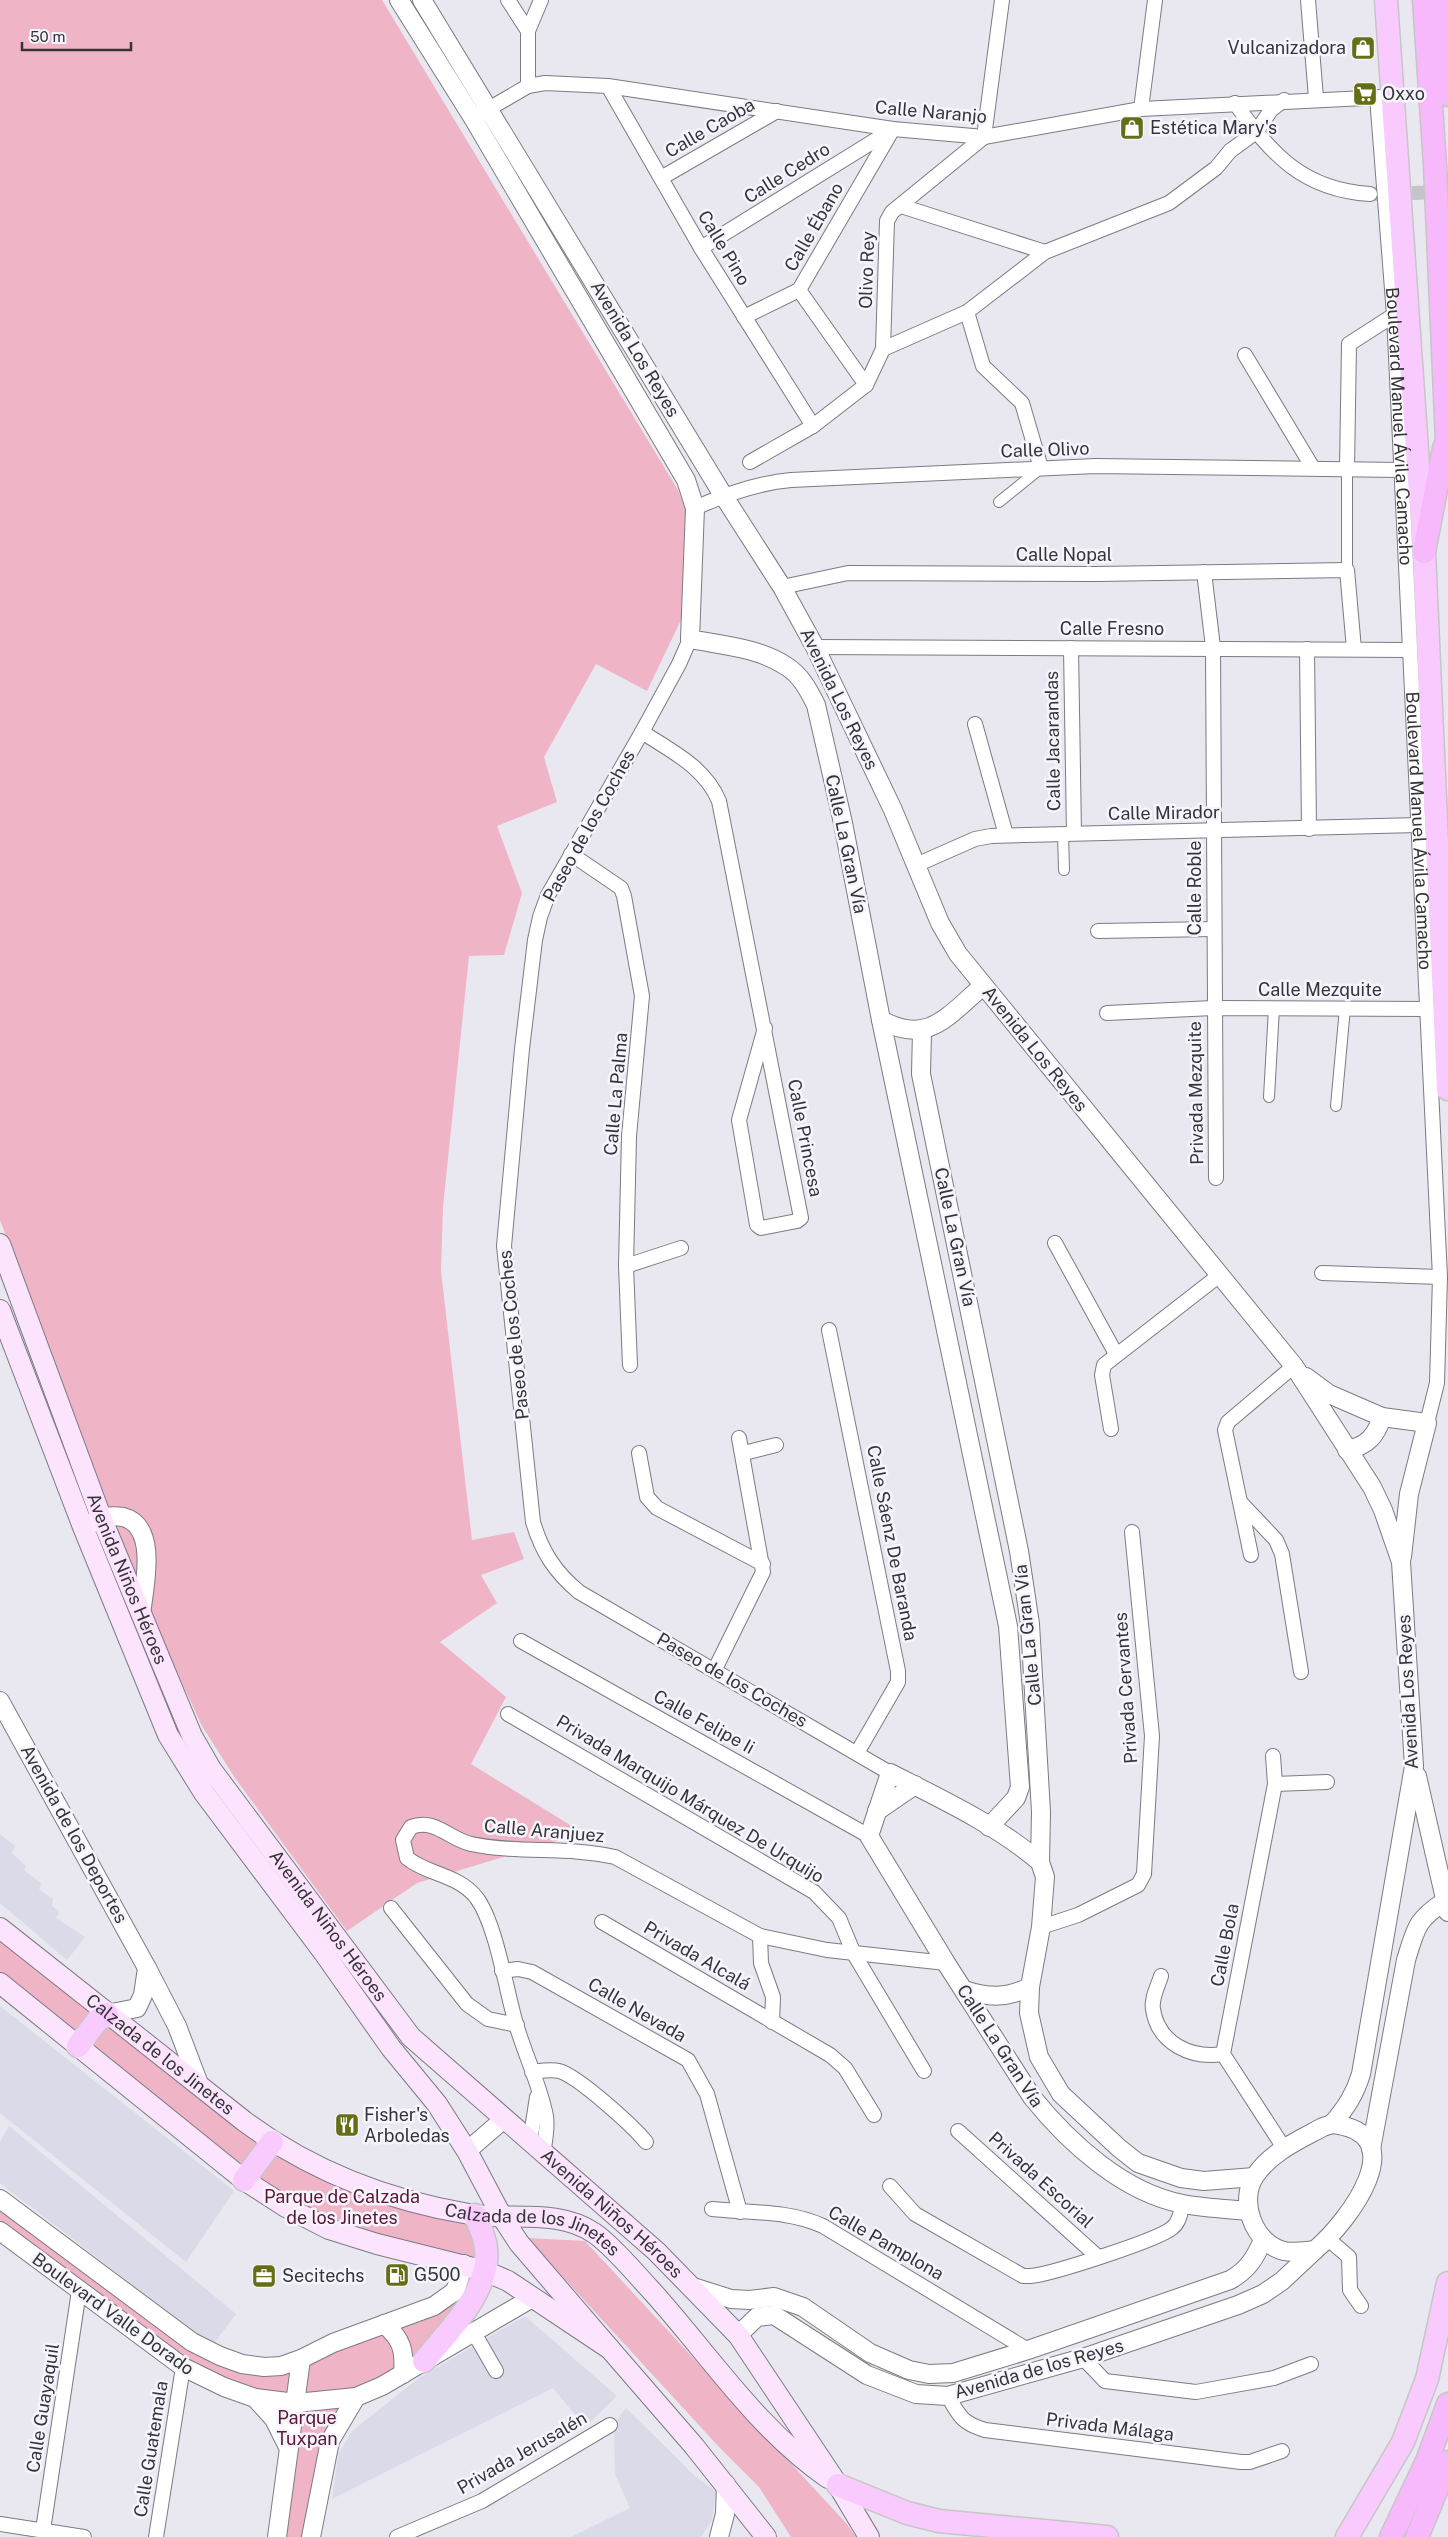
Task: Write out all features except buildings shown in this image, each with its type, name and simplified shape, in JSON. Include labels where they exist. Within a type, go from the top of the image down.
[{"type":"highway","points":[[1424,0],[1435,165],[1448,465]]},
{"type":"highway","points":[[1442,0],[1448,95]]},
{"type":"highway","points":[[1424,552],[1447,434]]},
{"type":"highway","points":[[1391,2537],[1427,2461],[1448,2404]]},
{"type":"highway","points":[[1417,2537],[1448,2462]]},
{"type":"main road","name":"Boulevard Manuel Ávila Camacho","points":[[1386,0],[1385,97],[1424,552],[1448,1089]]},
{"type":"main road","name":"Avenida Niños Héroes","points":[[0,1244],[102,1517],[192,1736],[211,1769],[411,2037],[628,2227],[738,2335],[838,2485]]},
{"type":"main road","name":"Avenida Niños Héroes","points":[[0,1310],[83,1528],[168,1735],[204,1793],[324,1953],[391,2048],[437,2104],[467,2151],[502,2217],[537,2266],[610,2349]]},
{"type":"main road","name":"Calzada de los Jinetes","points":[[0,1928],[272,2142],[348,2182],[388,2196],[475,2215],[551,2218],[573,2222],[595,2233],[677,2319],[780,2441],[806,2463],[838,2485],[869,2537]]},
{"type":"main road","points":[[0,1983],[244,2180],[286,2207],[329,2229],[377,2244],[464,2264],[485,2271],[508,2282],[610,2349],[726,2484],[766,2537]]},
{"type":"main road","points":[[78,2046],[97,2021],[107,2014]]},
{"type":"main road","points":[[244,2180],[272,2142]]},
{"type":"main road","points":[[424,2360],[463,2312],[479,2286],[485,2271],[486,2247],[475,2215]]},
{"type":"main road","points":[[1329,2537],[1350,2531],[1403,2442],[1427,2379],[1448,2283]]},
{"type":"main road","points":[[838,2485],[907,2513],[939,2520],[1107,2537]]},
{"type":"street","name":"Avenida Los Reyes","points":[[399,0],[473,118],[686,480],[695,508]]},
{"type":"street","name":"Avenida Los Reyes","points":[[422,0],[723,495],[782,587],[815,646],[894,810],[940,923],[958,954],[1221,1274],[1294,1366],[1372,1487],[1383,1510],[1401,1562],[1414,1766],[1361,2074],[1349,2103],[1332,2124]]},
{"type":"street","points":[[508,0],[528,31]]},
{"type":"street","points":[[473,118],[528,86],[528,31],[542,0]]},
{"type":"street","points":[[984,137],[1002,0]]},
{"type":"street","points":[[1141,109],[1154,0]]},
{"type":"street","points":[[1308,0],[1316,98]]},
{"type":"street","name":"Calle Naranjo","points":[[528,86],[545,83],[608,86],[893,129],[984,137],[1141,109],[1316,98],[1385,97]]},
{"type":"street","name":"Calle Pino","points":[[608,86],[701,248],[813,426]]},
{"type":"street","name":"Boulevard Manuel Ávila Camacho","points":[[1385,97],[1440,1278],[1436,1383],[1409,1494],[1401,1562]]},
{"type":"street","points":[[883,349],[966,312],[1045,252],[1169,203],[1216,168],[1230,151],[1256,132],[1271,110],[1285,100]]},
{"type":"street","points":[[1235,103],[1256,132],[1291,167],[1316,182],[1349,193],[1370,194]]},
{"type":"street","name":"Calle Caoba","points":[[661,178],[777,111]]},
{"type":"street","name":"Calle Cedro","points":[[701,248],[893,129]]},
{"type":"street","name":"Calle Ébano","points":[[744,318],[799,290],[893,129]]},
{"type":"street","name":"Olivo Rey","points":[[866,385],[883,349],[888,221],[892,212],[902,206],[984,137]]},
{"type":"street","points":[[902,206],[1045,252]]},
{"type":"street","points":[[750,462],[813,426],[866,385],[799,290]]},
{"type":"street","points":[[966,312],[983,366],[1022,403],[1041,468],[999,502]]},
{"type":"street","points":[[1354,649],[1347,570],[1348,344],[1394,315]]},
{"type":"street","points":[[1245,355],[1314,468]]},
{"type":"street","name":"Calle Olivo","points":[[695,508],[723,495],[782,481],[1041,468],[1314,468],[1401,470]]},
{"type":"street","name":"Paseo de los Coches","points":[[695,508],[690,639],[679,664],[642,732],[548,895],[540,916],[536,940],[522,1049],[505,1230],[505,1269],[533,1522],[538,1541],[548,1560],[561,1577],[579,1592],[715,1669],[890,1773],[989,1827],[1021,1846],[1040,1862]]},
{"type":"street","name":"Calle Nopal","points":[[782,587],[848,573],[1347,570]]},
{"type":"street","name":"Calle Roble","points":[[1204,572],[1213,648],[1213,1008]]},
{"type":"street","name":"Calle La Gran Vía","points":[[690,639],[770,658],[787,666],[809,690],[816,706],[843,823],[881,1020],[1008,1626],[1020,1787],[1016,1798],[989,1827]]},
{"type":"street","name":"Calle Fresno","points":[[815,646],[1410,650]]},
{"type":"street","name":"Calle Jacarandas","points":[[1068,833],[1071,648]]},
{"type":"street","points":[[1307,649],[1309,829]]},
{"type":"street","points":[[975,724],[1006,835]]},
{"type":"street","name":"Calle Princesa","points":[[642,732],[685,760],[707,778],[714,788],[719,801],[765,1028],[801,1218],[797,1221],[761,1228],[757,1225],[740,1120],[765,1028]]},
{"type":"street","name":"Calle Mirador","points":[[916,865],[975,839],[1006,835],[1214,832],[1418,825]]},
{"type":"street","points":[[1064,870],[1068,833]]},
{"type":"street","name":"Calle La Palma","points":[[571,854],[620,888],[624,896],[642,996],[630,1136],[626,1266],[630,1365]]},
{"type":"street","points":[[1098,931],[1214,929]]},
{"type":"street","points":[[881,1020],[896,1028],[922,1031],[935,1026],[983,986]]},
{"type":"street","name":"Calle Mezquite","points":[[1107,1013],[1213,1008],[1427,1009]]},
{"type":"street","name":"Privada Mezquite","points":[[1213,1008],[1216,1178]]},
{"type":"street","points":[[1269,1097],[1274,1008]]},
{"type":"street","points":[[1336,1106],[1345,1008]]},
{"type":"street","name":"Calle La Gran Vía","points":[[922,1031],[921,1074],[1019,1551],[1030,1624],[1041,1812],[1040,1862],[1045,1878],[1041,1927],[1030,1987],[1029,2013],[1032,2036],[1042,2064],[1061,2094],[1119,2148],[1138,2163],[1181,2178],[1204,2181],[1254,2177]]},
{"type":"street","points":[[1056,1243],[1116,1354]]},
{"type":"street","points":[[626,1266],[681,1248]]},
{"type":"street","points":[[1322,1273],[1440,1278]]},
{"type":"street","points":[[1111,1429],[1102,1375],[1104,1364],[1221,1274]]},
{"type":"street","name":"Calle Sáenz De Baranda","points":[[829,1330],[898,1671],[898,1682],[857,1754]]},
{"type":"street","name":"Avenida Los Reyes","points":[[1294,1366],[1313,1384],[1329,1394],[1382,1417],[1427,1422]]},
{"type":"street","points":[[1251,1555],[1242,1504],[1225,1430],[1228,1422],[1294,1366]]},
{"type":"street","points":[[1347,1450],[1361,1447],[1369,1441],[1375,1435],[1382,1417]]},
{"type":"street","points":[[715,1669],[760,1583],[763,1572],[740,1438]]},
{"type":"street","points":[[744,1453],[776,1445]]},
{"type":"street","points":[[639,1453],[647,1497],[650,1503],[763,1564]]},
{"type":"street","points":[[1242,1504],[1276,1540],[1282,1554],[1301,1672]]},
{"type":"street","points":[[83,1528],[102,1517],[113,1515],[130,1519],[141,1529],[148,1563],[141,1614]]},
{"type":"street","name":"Privada Cervantes","points":[[1041,1927],[1078,1915],[1138,1885],[1144,1874],[1152,1743],[1132,1532]]},
{"type":"street","name":"Calle Felipe Ii","points":[[521,1641],[869,1836]]},
{"type":"street","name":"Avenida de los Deportes","points":[[0,1701],[147,1968],[177,2026],[199,2084]]},
{"type":"street","name":"Privada Marquijo Márquez De Urquijo","points":[[508,1714],[814,1892],[839,1918],[854,1954],[924,2071]]},
{"type":"street","name":"Calle Bola","points":[[1223,2054],[1275,1784],[1273,1756]]},
{"type":"street","points":[[1372,2150],[1359,2132],[1346,2126],[1332,2124],[1284,2148],[1268,2159],[1254,2177],[1249,2194],[1248,2211],[1263,2240],[1284,2251],[1322,2244],[1346,2218],[1364,2189],[1373,2164],[1372,2150],[1406,1960],[1414,1934],[1424,1917],[1446,1907],[1414,1766]]},
{"type":"street","points":[[869,1836],[890,1773]]},
{"type":"street","points":[[1275,1784],[1327,1782]]},
{"type":"street","points":[[877,1811],[915,1785]]},
{"type":"street","name":"Calle Aranjuez","points":[[537,2148],[546,2116],[517,2026],[490,1924],[476,1898],[466,1887],[453,1879],[418,1866],[407,1858],[403,1840],[411,1828],[422,1824],[434,1826],[474,1844],[592,1851],[615,1857],[760,1936],[854,1954],[946,1963]]},
{"type":"street","name":"Calle La Gran Vía","points":[[869,1836],[946,1963],[1032,2098],[1048,2118],[1095,2159],[1126,2182],[1158,2197],[1183,2204],[1248,2211]]},
{"type":"street","points":[[391,1908],[466,2004],[488,2019],[517,2026]]},
{"type":"street","name":"Privada Alcalá","points":[[602,1922],[838,2061],[845,2068],[874,2115]]},
{"type":"street","name":"Privada Alcalá","points":[[760,1936],[761,1963],[773,1997],[772,2022]]},
{"type":"street","points":[[107,2014],[137,2008],[143,1996],[147,1968]]},
{"type":"street","name":"Calle Nevada","points":[[502,1970],[518,1969],[532,1972],[688,2060],[707,2094],[740,2212]]},
{"type":"street","points":[[1161,1976],[1153,2009],[1162,2030],[1181,2049],[1190,2054],[1211,2056],[1223,2054],[1284,2148]]},
{"type":"street","points":[[964,1990],[998,1998],[1030,1987]]},
{"type":"street","points":[[532,2072],[550,2070],[566,2074],[620,2115],[646,2142]]},
{"type":"street","points":[[467,2151],[504,2119]]},
{"type":"street","name":"Privada Escorial","points":[[958,2131],[1098,2256]]},
{"type":"street","points":[[890,2186],[915,2214],[1023,2276],[1036,2276],[1165,2233],[1178,2221],[1183,2204]]},
{"type":"street","name":"Boulevard Valle Dorado","points":[[0,2199],[192,2342],[220,2356],[242,2364],[264,2367],[281,2366],[301,2359],[328,2345],[434,2306],[455,2291],[464,2264]]},
{"type":"street","name":"Calle Pamplona","points":[[712,2209],[787,2214],[805,2218],[823,2226],[1028,2350]]},
{"type":"street","name":"Boulevard Valle Dorado","points":[[0,2232],[183,2367],[224,2387],[255,2398],[296,2403],[356,2398],[403,2374],[473,2330],[532,2298]]},
{"type":"street","name":"Avenida de los Reyes","points":[[690,2286],[731,2299],[749,2300],[774,2297],[803,2307],[870,2352],[909,2370],[923,2373],[953,2373],[1028,2350],[1230,2280],[1244,2272],[1254,2260],[1263,2240]]},
{"type":"street","points":[[1322,2244],[1348,2257],[1350,2290],[1361,2306]]},
{"type":"street","name":"Avenida de los Reyes","points":[[757,2317],[774,2315],[867,2376],[916,2394],[948,2396],[1083,2358],[1238,2305],[1263,2294],[1282,2281],[1322,2244]]},
{"type":"street","name":"Calle Guayaquil","points":[[43,2530],[80,2291]]},
{"type":"street","points":[[738,2335],[757,2317],[749,2300]]},
{"type":"street","points":[[384,2324],[400,2340],[404,2350],[403,2374]]},
{"type":"street","points":[[473,2330],[496,2371]]},
{"type":"street","points":[[1083,2358],[1104,2381],[1196,2392],[1274,2378],[1310,2364]]},
{"type":"street","points":[[277,2537],[301,2359]]},
{"type":"street","name":"Calle Guatemala","points":[[156,2537],[183,2367]]},
{"type":"street","name":"Privada Málaga","points":[[948,2396],[960,2418],[970,2425],[985,2430],[1241,2462],[1250,2462],[1282,2451]]},
{"type":"street","points":[[255,2398],[274,2418],[288,2447]]},
{"type":"street","points":[[311,2537],[330,2441],[356,2398]]},
{"type":"street","name":"Privada Jerusalén","points":[[397,2537],[482,2501],[610,2425]]},
{"type":"street","points":[[719,2537],[723,2529],[726,2484]]},
{"type":"street","points":[[0,2524],[84,2537]]},
{"type":"shaded area","points":[[0,1834],[15,1846],[12,1853],[26,1866],[24,1870],[42,1884],[39,1889],[53,1899],[52,1906],[59,1911],[56,1918],[85,1937],[67,1960],[0,1903]]},
{"type":"shaded area","points":[[0,2006],[234,2191],[186,2262],[0,2113]]},
{"type":"shaded area","points":[[9,2126],[236,2314],[212,2346],[0,2183],[0,2142]]},
{"type":"shaded area","points":[[525,2316],[617,2396],[585,2427],[553,2388],[332,2499],[338,2455],[352,2431],[419,2378]]},
{"type":"shaded area","points":[[626,2408],[696,2477],[716,2492],[712,2520],[701,2537],[571,2537],[630,2508],[615,2474],[614,2424]]},
{"type":"green space","points":[[0,0],[382,0],[678,490],[686,511],[681,620],[647,691],[596,664],[544,757],[557,802],[497,826],[522,893],[504,955],[469,956],[443,1207],[441,1271],[472,1540],[514,1532],[524,1559],[481,1575],[497,1603],[440,1642],[506,1697],[471,1764],[583,1833],[417,1883],[347,1931],[235,1778],[202,1726],[145,1603],[0,1220]]},
{"type":"green space","name":"Parque de Calzada de los Jinetes","points":[[0,1931],[270,2144],[474,2217],[482,2269],[384,2245],[244,2178],[0,1980]]},
{"type":"green space","points":[[0,2201],[192,2344],[265,2368],[384,2326],[399,2341],[401,2372],[357,2395],[256,2396],[183,2366],[0,2230]]},
{"type":"green space","points":[[527,2238],[585,2241],[846,2523],[856,2537],[791,2537],[759,2487],[719,2447]]},
{"type":"green space","points":[[463,2266],[483,2272],[403,2372],[386,2324],[434,2307]]},
{"type":"green space","name":"Parque Tuxpan","points":[[258,2399],[354,2399],[333,2433],[310,2537],[278,2537],[288,2447]]},
{"type":"tunnel","points":[[1370,194],[1448,192]]},
{"type":"place","name":"Vulcanizadora","points":[[1363,48]]},
{"type":"place","name":"Oxxo","points":[[1365,94]]},
{"type":"place","name":"Estética Mary's","points":[[1132,128]]},
{"type":"place","name":"Fisher's Arboledas","points":[[347,2125]]},
{"type":"place","name":"G500","points":[[397,2275]]},
{"type":"place","name":"Secitechs","points":[[264,2276]]}]
